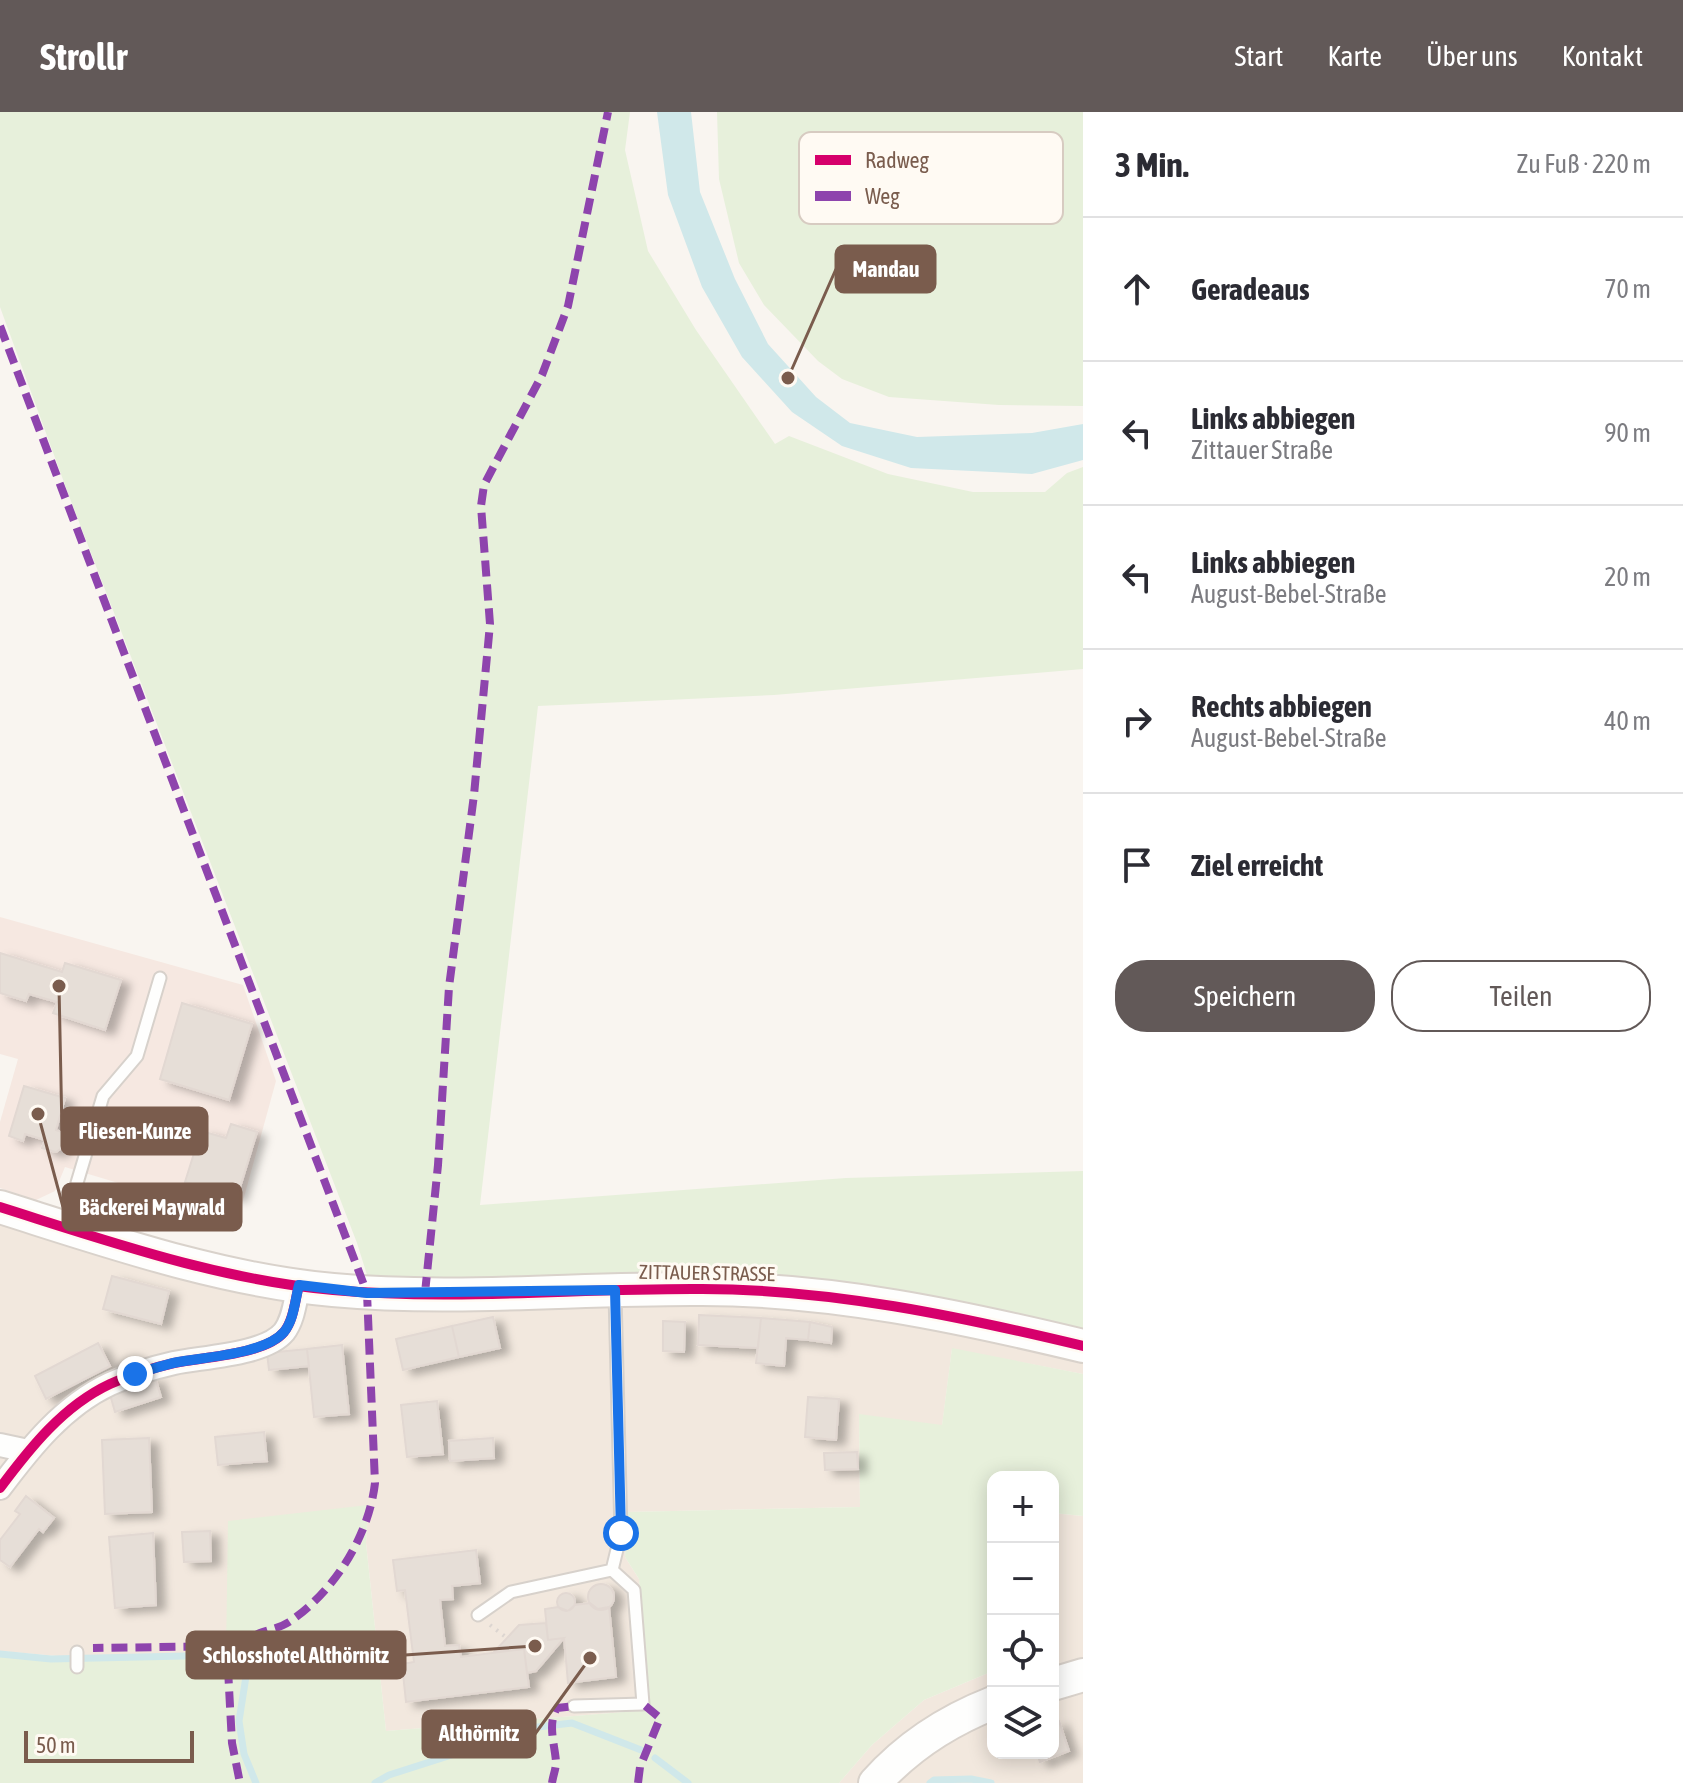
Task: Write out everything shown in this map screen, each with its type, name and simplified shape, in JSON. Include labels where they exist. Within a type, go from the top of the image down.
[{"type":"main road","name":"ZITTAUER STRASSE","points":[[0,1207],[267,1282],[367,1293],[746,1290],[862,1301],[965,1319],[1083,1346]]},
{"type":"main road","points":[[1059,1682],[1083,1675]]},
{"type":"main road","points":[[875,1783],[914,1744],[944,1725],[987,1706]]},
{"type":"street","points":[[0,1488],[54,1423],[82,1400],[108,1385],[173,1363],[243,1351],[268,1343],[283,1334],[290,1322],[299,1285]]},
{"type":"street","points":[[0,1445],[28,1451]]},
{"type":"lane","points":[[64,1227],[103,1096],[137,1056],[160,978]]},
{"type":"lane","points":[[612,1570],[621,1533],[615,1290]]},
{"type":"lane","points":[[478,1615],[511,1592],[612,1570]]},
{"type":"lane","points":[[574,1706],[643,1704],[634,1590],[612,1570]]},
{"type":"lane","points":[[77,1652],[77,1667]]},
{"type":"shaded area","points":[[0,917],[243,985],[276,1081],[238,1219],[65,1167],[55,1191],[36,1200],[0,1188],[0,1122],[18,1059],[0,1054]]},
{"type":"shaded area","points":[[0,1216],[164,1265],[626,1301],[824,1307],[1083,1357],[1083,1374],[952,1349],[942,1426],[859,1415],[860,1507],[627,1512],[625,1557],[639,1579],[650,1710],[386,1731],[366,1543],[368,1505],[227,1654],[69,1657],[0,1651]]},
{"type":"shaded area","points":[[1059,1514],[1083,1516],[1083,1783],[839,1783],[872,1745],[924,1700],[987,1674],[987,1759],[1059,1759]]},
{"type":"green space","points":[[0,112],[630,112],[625,150],[648,251],[696,330],[775,444],[789,436],[888,474],[973,492],[1045,492],[1067,473],[1083,467],[1083,669],[774,695],[538,706],[480,1205],[846,1178],[1083,1171],[1083,1332],[367,1275],[69,496],[0,307]]},
{"type":"green space","points":[[717,112],[1083,112],[1083,406],[999,405],[889,397],[842,379],[818,361],[764,305],[739,263],[719,179]]},
{"type":"green space","points":[[952,1348],[1083,1374],[1083,1516],[1059,1514],[1059,1471],[987,1471],[987,1674],[924,1700],[872,1745],[839,1783],[0,1783],[0,1652],[69,1657],[226,1654],[228,1521],[368,1505],[366,1543],[386,1731],[649,1710],[639,1579],[625,1557],[627,1512],[860,1507],[859,1414],[942,1425]]},
{"type":"water","points":[[657,112],[691,112],[700,192],[735,279],[768,344],[816,397],[850,423],[917,437],[1032,433],[1083,424],[1083,460],[1032,474],[911,468],[842,446],[792,412],[742,357],[702,287],[668,195]]},
{"type":"building","points":[[0,953],[62,972],[65,963],[121,980],[105,1030],[53,1013],[57,1002],[29,994],[26,1001],[0,993]]},
{"type":"building","points":[[182,1003],[252,1024],[229,1100],[160,1079]]},
{"type":"building","points":[[24,1086],[65,1098],[56,1130],[62,1132],[64,1139],[62,1148],[56,1152],[42,1148],[45,1140],[25,1134],[23,1141],[9,1136]]},
{"type":"building","points":[[231,1124],[257,1132],[237,1197],[185,1182],[201,1131],[226,1138]]},
{"type":"building","points":[[112,1276],[169,1291],[161,1324],[103,1309]]},
{"type":"building","points":[[699,1315],[761,1318],[758,1348],[698,1345]]},
{"type":"building","points":[[493,1317],[500,1348],[459,1357],[452,1326]]},
{"type":"building","points":[[761,1318],[810,1322],[808,1340],[786,1338],[784,1366],[756,1363]]},
{"type":"building","points":[[663,1321],[685,1322],[684,1352],[663,1351]]},
{"type":"building","points":[[810,1322],[832,1327],[831,1343],[808,1340]]},
{"type":"building","points":[[452,1326],[459,1357],[403,1370],[396,1339]]},
{"type":"building","points":[[98,1343],[110,1366],[46,1399],[35,1376]]},
{"type":"building","points":[[342,1345],[349,1414],[314,1417],[307,1349]]},
{"type":"building","points":[[307,1349],[309,1366],[269,1370],[267,1353]]},
{"type":"building","points":[[155,1377],[161,1397],[115,1412],[109,1391]]},
{"type":"building","points":[[808,1397],[839,1399],[836,1440],[805,1437]]},
{"type":"building","points":[[437,1401],[443,1454],[407,1457],[401,1405]]},
{"type":"building","points":[[264,1432],[267,1461],[218,1465],[215,1437]]},
{"type":"building","points":[[149,1438],[152,1512],[105,1514],[102,1440]]},
{"type":"building","points":[[493,1438],[494,1458],[450,1461],[449,1441]]},
{"type":"building","points":[[857,1452],[858,1469],[825,1470],[824,1453]]},
{"type":"building","points":[[26,1496],[54,1518],[43,1532],[39,1529],[10,1567],[0,1560],[0,1540],[20,1514],[15,1511]]},
{"type":"building","points":[[210,1531],[211,1561],[184,1562],[182,1532]]},
{"type":"building","points":[[153,1533],[156,1605],[115,1608],[109,1537]]},
{"type":"building","points":[[476,1550],[480,1583],[452,1586],[453,1599],[440,1600],[445,1646],[459,1645],[461,1657],[524,1649],[529,1687],[406,1702],[402,1664],[414,1662],[405,1590],[397,1591],[393,1560]]},
{"type":"building","points":[[601,1584],[610,1588],[614,1597],[610,1606],[601,1610],[592,1606],[588,1597],[592,1588]]},
{"type":"building","points":[[562,1593],[570,1593],[575,1602],[573,1609],[562,1611],[557,1606],[557,1598]]},
{"type":"building","points":[[590,1603],[598,1609],[609,1607],[616,1677],[568,1683],[564,1638],[548,1640],[545,1609],[558,1607],[568,1611],[575,1605]]},
{"type":"building","points":[[546,1623],[548,1640],[564,1638],[536,1671],[527,1673],[524,1649],[494,1652],[519,1625]]},
{"type":"building","points":[[1059,1721],[1069,1751],[1059,1755]]},
{"type":"waterway","points":[[0,1654],[51,1659],[230,1655],[247,1670],[239,1721],[244,1754],[256,1783]]},
{"type":"waterway","points":[[375,1783],[389,1775],[464,1751],[496,1732],[572,1723],[641,1750]]},
{"type":"waterway","points":[[655,1758],[688,1783]]},
{"type":"waterway","points":[[930,1783],[934,1780],[971,1779],[991,1783]]},
{"type":"marked path","points":[[425,1293],[438,1165],[449,987],[474,795],[490,624],[481,506],[484,485],[542,375],[568,306],[608,112]]},
{"type":"marked path","points":[[0,326],[367,1293],[375,1483],[357,1542],[334,1579],[321,1595],[289,1622],[257,1634],[239,1646],[93,1648]]},
{"type":"marked path","points":[[239,1646],[228,1669],[232,1743],[240,1783]]},
{"type":"marked path","points":[[638,1783],[640,1767],[660,1718],[643,1704]]},
{"type":"marked path","points":[[552,1783],[556,1762],[552,1728],[554,1714],[557,1708],[574,1706]]},
{"type":"cycle path","points":[[0,1207],[165,1258],[291,1285],[425,1294],[750,1290],[894,1306],[1083,1346]]},
{"type":"cycle path","points":[[0,1488],[49,1429],[93,1393],[149,1369],[232,1354],[275,1340],[290,1321],[299,1285]]},
{"type":"place","name":"Mandau","points":[[788,378]]},
{"type":"place","name":"Fliesen-Kunze","points":[[59,986]]},
{"type":"place","name":"Bäckerei Maywald","points":[[38,1114]]},
{"type":"place","name":"Schlosshotel Althörnitz","points":[[535,1646]]},
{"type":"place","name":"Althörnitz","points":[[590,1658]]},
{"type":"route","points":[[135,1374],[268,1343],[283,1334],[290,1322],[299,1285],[367,1293],[615,1290],[621,1533]]}]
